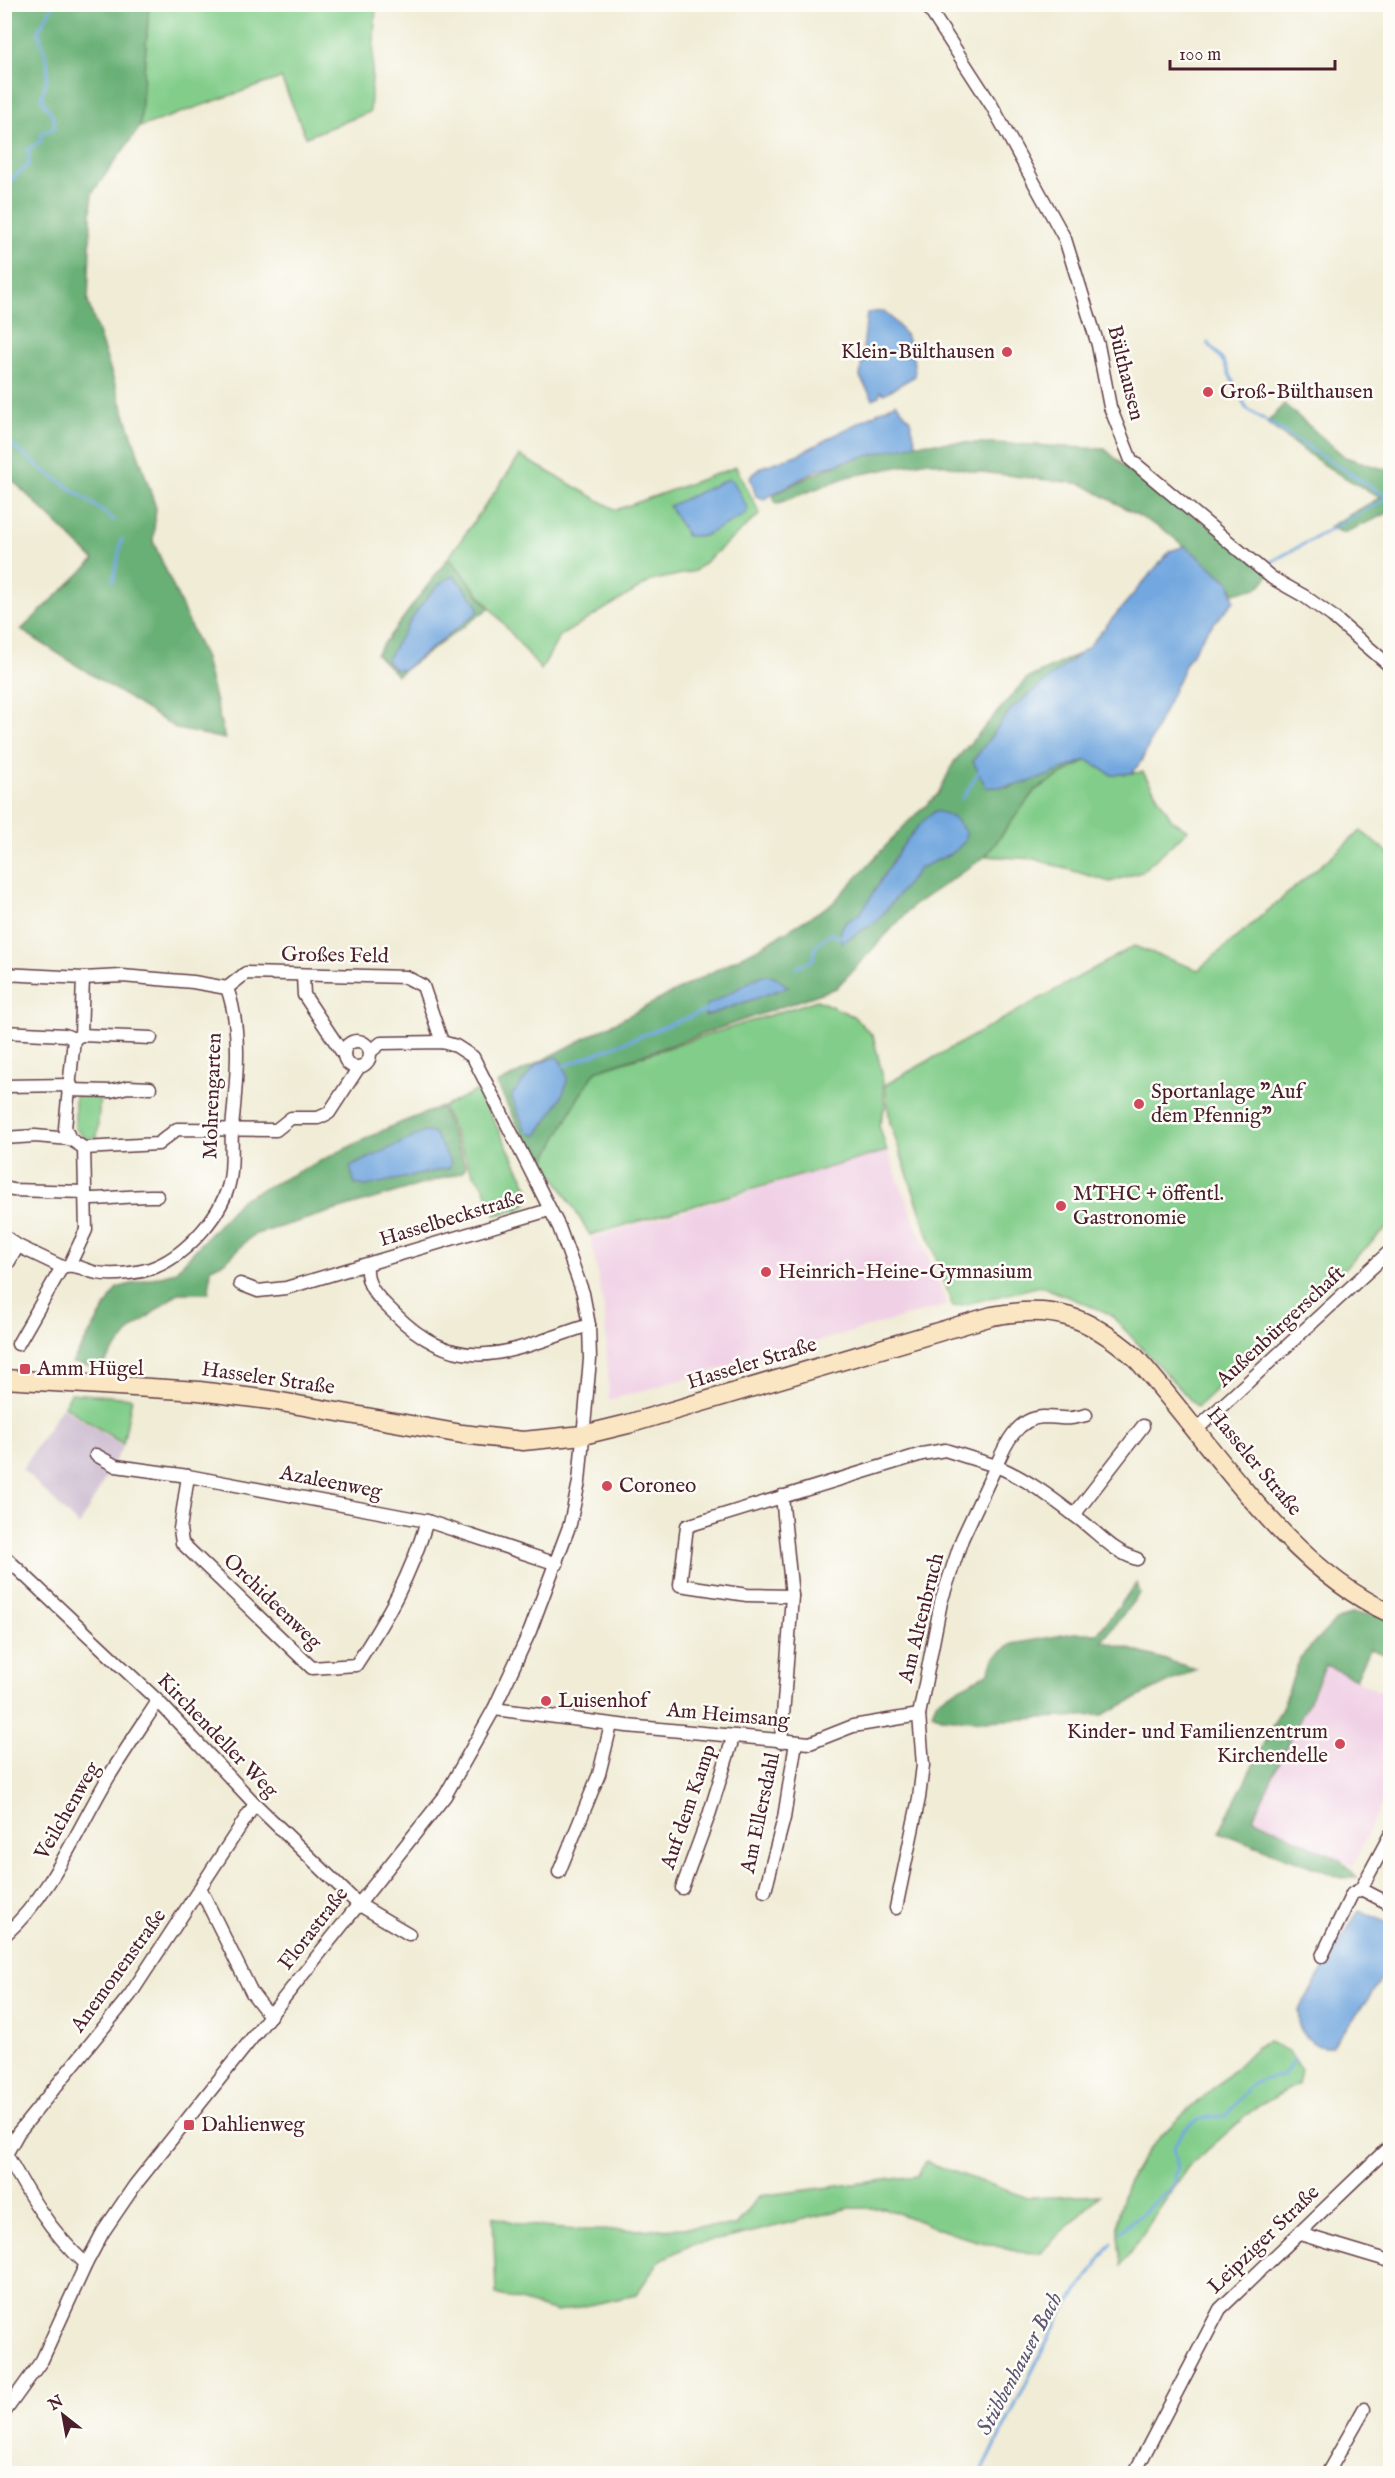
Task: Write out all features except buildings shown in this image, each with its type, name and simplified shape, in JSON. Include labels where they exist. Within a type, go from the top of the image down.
[{"type":"main road","name":"Hasseler Straße","points":[[4,1379],[198,1391],[270,1400],[462,1434],[523,1441],[583,1435],[992,1316],[1041,1310],[1071,1316],[1115,1339],[1135,1357],[1254,1500],[1287,1536],[1329,1573],[1365,1599],[1390,1613]]},
{"type":"street","name":"Bülthausen","points":[[926,4],[992,106],[1065,239],[1098,345],[1110,407],[1131,460],[1272,578],[1304,596],[1332,616],[1390,666]]},
{"type":"street","name":"Großes Feld","points":[[227,988],[246,973],[406,977],[423,986],[442,1042]]},
{"type":"street","points":[[4,974],[83,978],[122,975],[227,988]]},
{"type":"street","points":[[303,976],[304,995],[349,1064],[358,1067]]},
{"type":"street","points":[[70,1139],[65,1128],[69,1087],[78,1037],[83,978]]},
{"type":"street","name":"Mohrengarten","points":[[4,1236],[18,1246],[66,1266],[99,1274],[154,1268],[176,1256],[194,1238],[219,1207],[230,1180],[237,1088],[235,1010],[227,988]]},
{"type":"street","points":[[4,1032],[78,1037],[151,1038]]},
{"type":"street","points":[[344,1055],[347,1046],[356,1041],[365,1044],[370,1052]]},
{"type":"street","points":[[4,1138],[35,1136],[70,1139],[84,1148],[158,1144],[177,1129],[276,1130],[291,1118],[318,1118],[329,1113],[358,1067],[367,1062],[370,1052],[381,1043],[442,1042]]},
{"type":"street","name":"Hasselbeckstraße","points":[[442,1042],[456,1046],[473,1058],[575,1265],[589,1325],[590,1359],[583,1435]]},
{"type":"street","points":[[4,1086],[69,1087],[111,1091],[128,1087],[150,1088]]},
{"type":"street","points":[[18,1344],[86,1230],[84,1148]]},
{"type":"street","points":[[4,1187],[12,1190],[117,1199],[126,1195],[157,1196]]},
{"type":"street","name":"Hasselbeckstraße","points":[[240,1284],[258,1291],[286,1288],[549,1210]]},
{"type":"street","points":[[4,1270],[18,1246]]},
{"type":"street","name":"Außenbürgerschaft","points":[[1197,1429],[1390,1251]]},
{"type":"street","name":"Hasselbeckstraße","points":[[367,1265],[366,1279],[369,1286],[398,1317],[429,1344],[459,1355],[498,1353],[589,1325]]},
{"type":"street","name":"Am Altenbruch","points":[[896,1908],[923,1765],[919,1715],[942,1602],[962,1539],[1007,1441],[1024,1423],[1042,1417],[1065,1420],[1086,1415]]},
{"type":"street","points":[[1074,1515],[1143,1426]]},
{"type":"street","name":"Florastraße","points":[[4,2413],[42,2360],[103,2232],[135,2185],[445,1796],[494,1708],[557,1564],[578,1495],[583,1435]]},
{"type":"street","points":[[792,1596],[747,1595],[680,1585],[687,1526],[922,1454],[945,1450],[996,1466],[1019,1476],[1074,1515],[1109,1546],[1137,1559]]},
{"type":"street","name":"Azaleenweg","points":[[96,1455],[116,1466],[188,1476],[428,1521],[557,1564]]},
{"type":"street","name":"Orchideenweg","points":[[188,1476],[180,1529],[182,1543],[312,1668],[356,1665],[394,1605],[417,1554],[428,1521]]},
{"type":"street","points":[[781,1742],[792,1596],[782,1496]]},
{"type":"street","name":"Kirchendeller Weg","points":[[4,1556],[158,1701],[255,1804],[358,1904],[409,1934]]},
{"type":"street","name":"Veilchenweg","points":[[5,1935],[18,1923],[51,1881],[109,1777],[158,1701]]},
{"type":"street","name":"Am Heimsang","points":[[494,1708],[611,1725],[733,1738],[810,1743],[853,1726],[919,1715]]},
{"type":"street","points":[[559,1872],[599,1774],[611,1725]]},
{"type":"street","name":"Auf dem Kamp","points":[[682,1888],[709,1815],[733,1738]]},
{"type":"street","name":"Am Ellersdahl","points":[[765,1891],[784,1818],[796,1742]]},
{"type":"street","name":"Anemonenstraße","points":[[5,2154],[18,2133],[130,1995],[201,1890],[255,1804]]},
{"type":"street","points":[[1322,1956],[1352,1894],[1361,1889],[1390,1835]]},
{"type":"street","points":[[1361,1889],[1390,1904]]},
{"type":"street","points":[[201,1890],[252,1993],[270,2016]]},
{"type":"street","name":"Leipziger Straße","points":[[1134,2474],[1211,2322],[1220,2309],[1390,2146]]},
{"type":"street","points":[[5,2154],[54,2231],[86,2264]]},
{"type":"street","points":[[1300,2234],[1390,2261]]},
{"type":"street","points":[[1327,2474],[1364,2409]]},
{"type":"shaded area","name":"Heinrich-Heine-Gymnasium","points":[[887,1151],[947,1305],[609,1400],[605,1315],[591,1238]]},
{"type":"shaded area","points":[[62,1407],[123,1446],[79,1526],[22,1469]]},
{"type":"shaded area","name":"Kinder- und Familienzentrum Kirchendelle","points":[[1326,1664],[1390,1697],[1390,1791],[1386,1793],[1353,1866],[1253,1818]]},
{"type":"green space","points":[[149,4],[140,127],[92,193],[88,302],[156,508],[153,541],[205,659],[225,739],[177,729],[21,630],[94,560],[5,473],[5,5]]},
{"type":"green space","points":[[149,5],[376,5],[370,112],[306,137],[281,78],[140,127]]},
{"type":"green space","points":[[1284,404],[1345,457],[1390,471],[1390,512],[1344,533],[1329,527],[1381,497],[1322,463],[1267,423]]},
{"type":"green space","points":[[926,443],[995,443],[1105,449],[1137,478],[1274,569],[1258,588],[1234,593],[1230,583],[1164,530],[1082,484],[972,471],[928,461],[847,477],[776,504],[773,495],[807,477],[878,451]]},
{"type":"green space","points":[[520,456],[616,510],[736,467],[760,514],[695,571],[651,581],[560,636],[541,670],[449,557]]},
{"type":"green space","points":[[449,557],[489,608],[397,675],[376,654]]},
{"type":"green space","points":[[1083,652],[1011,709],[973,762],[1008,788],[1087,760],[1035,790],[986,856],[913,906],[836,988],[596,1071],[578,1098],[545,1161],[525,1140],[497,1084],[762,946],[832,904],[907,823],[938,794],[954,762],[1026,679]],"holes":[[[959,824],[954,852],[920,868],[901,888],[840,933],[844,923],[860,914]],[[774,976],[788,987],[706,1016]]]},
{"type":"green space","points":[[1087,760],[1112,775],[1143,772],[1172,820],[1188,830],[1141,872],[1110,882],[1034,859],[986,856],[1035,790]]},
{"type":"green space","name":"Sportanlage \"Auf dem Pfennig\"","points":[[1361,831],[1390,854],[1390,1225],[1197,1407],[1110,1314],[1041,1286],[953,1307],[890,1123],[885,1085],[1134,946],[1198,970]]},
{"type":"green space","points":[[817,1000],[853,1016],[873,1036],[882,1073],[885,1107],[879,1125],[887,1151],[590,1235],[545,1161],[578,1098],[596,1071]]},
{"type":"green space","points":[[478,1090],[529,1189],[528,1202],[520,1209],[495,1215],[484,1187],[471,1170],[443,1107]]},
{"type":"green space","points":[[75,1095],[100,1095],[97,1138],[84,1138],[75,1128]]},
{"type":"green space","points":[[441,1107],[466,1166],[463,1172],[253,1235],[226,1261],[211,1268],[209,1293],[178,1293],[130,1331],[100,1368],[72,1363],[117,1288],[175,1272],[242,1199],[390,1127]]},
{"type":"green space","points":[[71,1393],[132,1398],[123,1444],[64,1406]]},
{"type":"green space","points":[[1137,1583],[1140,1593],[1102,1641],[1196,1669],[1102,1715],[984,1721],[943,1718],[932,1713],[937,1700],[988,1673],[995,1657],[1012,1644],[1074,1633],[1098,1633]]},
{"type":"green space","points":[[1352,1613],[1390,1618],[1390,1656],[1370,1649],[1356,1679],[1326,1665],[1253,1818],[1340,1860],[1357,1877],[1342,1878],[1219,1832],[1283,1705],[1300,1658],[1334,1622]]},
{"type":"green space","points":[[1268,2042],[1288,2051],[1301,2069],[1298,2084],[1255,2108],[1187,2168],[1121,2266],[1118,2220],[1124,2192],[1136,2168],[1172,2124],[1237,2067],[1256,2047]]},
{"type":"green space","points":[[926,2162],[1028,2198],[1100,2195],[1040,2253],[1019,2252],[959,2236],[884,2208],[849,2208],[728,2238],[691,2244],[659,2261],[636,2295],[557,2312],[496,2294],[493,2216],[549,2228],[581,2230],[736,2226],[759,2196],[917,2176]]},
{"type":"water","points":[[884,311],[899,326],[908,340],[913,355],[915,376],[884,394],[880,391],[879,396],[873,399],[860,377],[867,313]]},
{"type":"water","points":[[896,403],[910,420],[916,444],[817,470],[764,499],[756,496],[750,477],[762,467],[799,454]]},
{"type":"water","points":[[728,479],[733,481],[748,509],[744,515],[704,536],[687,536],[669,506]]},
{"type":"water","points":[[1185,546],[1230,583],[1234,601],[1206,632],[1186,663],[1142,760],[1132,773],[1112,775],[1087,760],[1025,783],[986,787],[973,761],[1011,709],[1089,646],[1170,551]]},
{"type":"water","points":[[454,576],[477,604],[478,612],[403,670],[395,669],[386,661],[407,626],[435,589]]},
{"type":"water","points":[[935,811],[956,821],[966,833],[964,842],[954,852],[920,868],[877,921],[842,943],[840,934],[843,926],[861,912],[903,845],[923,821]]},
{"type":"water","points":[[762,975],[774,976],[788,987],[705,1016],[706,1006]]},
{"type":"water","points":[[557,1057],[566,1073],[566,1085],[555,1108],[536,1136],[526,1131],[511,1096],[538,1063]]},
{"type":"water","points":[[424,1132],[434,1133],[451,1163],[449,1168],[366,1186],[355,1184],[350,1167]]},
{"type":"water","points":[[1359,1910],[1390,1924],[1390,1964],[1371,1995],[1331,2047],[1321,2046],[1301,2030],[1299,2010]]},
{"type":"waterway","points":[[4,186],[29,164],[28,149],[41,141],[41,133],[55,128],[53,116],[41,98],[48,72],[38,31],[54,4]]},
{"type":"waterway","points":[[1208,343],[1223,361],[1246,408],[1390,499]]},
{"type":"waterway","points":[[4,437],[30,460],[114,520]]},
{"type":"waterway","points":[[1271,562],[1388,498]]},
{"type":"waterway","points":[[113,581],[122,539]]},
{"type":"waterway","points":[[962,799],[980,770]]},
{"type":"waterway","points":[[796,968],[814,959],[815,947],[830,933],[836,937],[843,935]]},
{"type":"waterway","points":[[564,1066],[707,1010]]},
{"type":"waterway","name":"Stübbenhauser Bach","points":[[1121,2231],[1169,2191],[1176,2181],[1174,2175],[1178,2169],[1174,2147],[1182,2132],[1201,2119],[1225,2116],[1248,2088],[1260,2081],[1283,2076],[1294,2060]]},
{"type":"waterway","name":"Stübbenhauser Bach","points":[[981,2474],[1058,2319],[1112,2243]]},
{"type":"place","name":"Klein-Bülthausen","points":[[1007,352]]},
{"type":"place","name":"Groß-Bülthausen","points":[[1208,392]]},
{"type":"place","name":"Sportanlage \"Auf dem Pfennig\"","points":[[1139,1104]]},
{"type":"place","name":"MTHC + öffentl. Gastronomie","points":[[1061,1206]]},
{"type":"place","name":"Heinrich-Heine-Gymnasium","points":[[766,1272]]},
{"type":"place","name":"Amm Hügel","points":[[25,1369]]},
{"type":"place","name":"Coroneo","points":[[607,1486]]},
{"type":"place","name":"Luisenhof","points":[[546,1701]]},
{"type":"place","name":"Kinder- und Familienzentrum Kirchendelle","points":[[1340,1744]]},
{"type":"place","name":"Dahlienweg","points":[[189,2125]]}]
